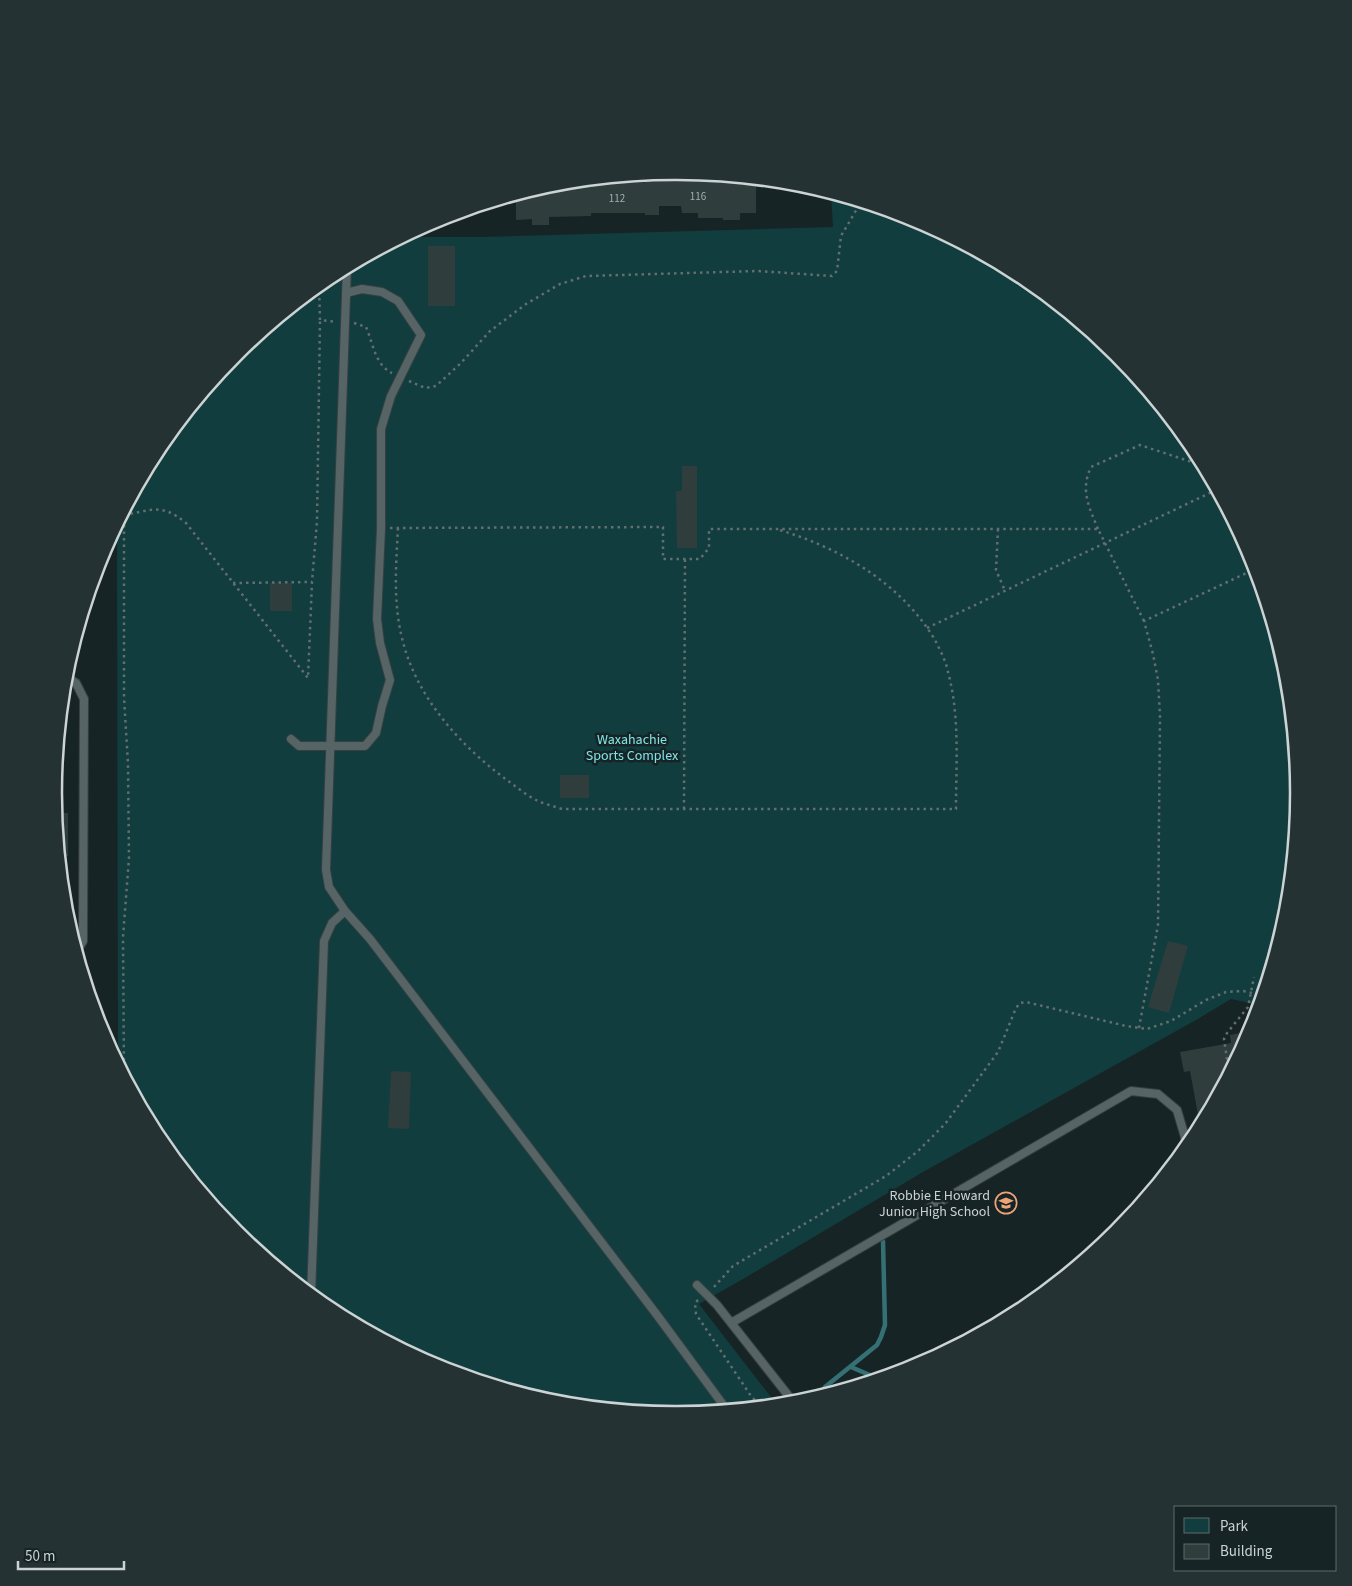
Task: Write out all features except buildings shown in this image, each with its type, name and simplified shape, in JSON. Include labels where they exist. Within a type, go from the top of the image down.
[{"type":"lane","points":[[347,276],[326,870],[329,887],[345,911],[388,962],[723,1404]]},
{"type":"lane","points":[[292,739],[299,746],[365,746],[376,732],[390,680],[380,643],[377,619],[381,528],[381,429],[400,377],[422,335],[398,301],[390,296],[382,292],[362,289],[346,293]]},
{"type":"lane","points":[[73,681],[76,683],[84,699],[83,941],[81,944]]},
{"type":"lane","points":[[312,1287],[324,941],[332,923],[345,911]]},
{"type":"lane","points":[[731,1323],[1132,1091],[1158,1094],[1177,1110],[1185,1136]]},
{"type":"lane","points":[[697,1285],[717,1305],[788,1396]]},
{"type":"path","points":[[320,320],[356,323],[366,327],[380,363],[388,371],[425,388],[436,386],[490,331],[526,304],[560,284],[586,276],[758,271],[832,276],[837,271],[841,236],[858,207]]},
{"type":"path","points":[[131,512],[165,510],[186,523],[308,678],[312,582],[317,521],[319,294]]},
{"type":"path","points":[[1139,1028],[1158,926],[1160,716],[1155,663],[1144,621],[1104,544],[1088,506],[1085,489],[1087,475],[1091,467],[1140,445],[1192,462]]},
{"type":"path","points":[[928,628],[1211,493]]},
{"type":"path","points":[[124,526],[124,697],[128,764],[129,858],[123,936],[124,1060]]},
{"type":"path","points":[[381,528],[663,527],[663,558],[700,558],[709,548],[709,529],[1098,529]]},
{"type":"path","points":[[398,528],[395,585],[397,614],[405,647],[423,691],[451,730],[480,759],[535,800],[562,809],[956,809],[954,696],[948,670],[928,628],[917,613],[902,598],[882,580],[861,566],[795,534],[776,529]]},
{"type":"path","points":[[998,529],[996,570],[1005,591]]},
{"type":"path","points":[[684,809],[685,558]]},
{"type":"path","points":[[1144,621],[1248,572]]},
{"type":"path","points":[[233,583],[312,582]]},
{"type":"path","points":[[1227,1061],[1224,1039],[1248,1007],[1254,977]]},
{"type":"path","points":[[756,1401],[696,1314],[695,1302],[718,1284],[733,1266],[886,1176],[918,1151],[945,1124],[998,1052],[1016,1008],[1020,1003],[1026,1002],[1126,1026],[1147,1029],[1171,1021],[1206,1000],[1226,992],[1243,991],[1256,994]]},
{"type":"green space","name":"Waxahachie Sports Complex","points":[[831,199],[911,226],[983,262],[1017,283],[1081,332],[1110,359],[1163,420],[1207,486],[1243,558],[1257,596],[1269,634],[1278,673],[1284,713],[1290,793],[1288,833],[1278,913],[1269,952],[1252,1004],[1231,999],[923,1172],[699,1304],[772,1399],[716,1405],[636,1405],[556,1395],[517,1386],[441,1360],[369,1324],[335,1303],[271,1254],[242,1227],[189,1166],[145,1100],[126,1064],[118,1047],[117,541],[145,486],[166,452],[215,388],[242,359],[271,332],[335,283],[369,262],[418,237],[482,237],[833,227]]},
{"type":"waterway","points":[[825,1387],[877,1345],[881,1337],[885,1325],[883,1241]]},
{"type":"waterway","points":[[851,1367],[870,1375]]},
{"type":"place","name":"Robbie E Howard Junior High School","points":[[1006,1203]]}]
